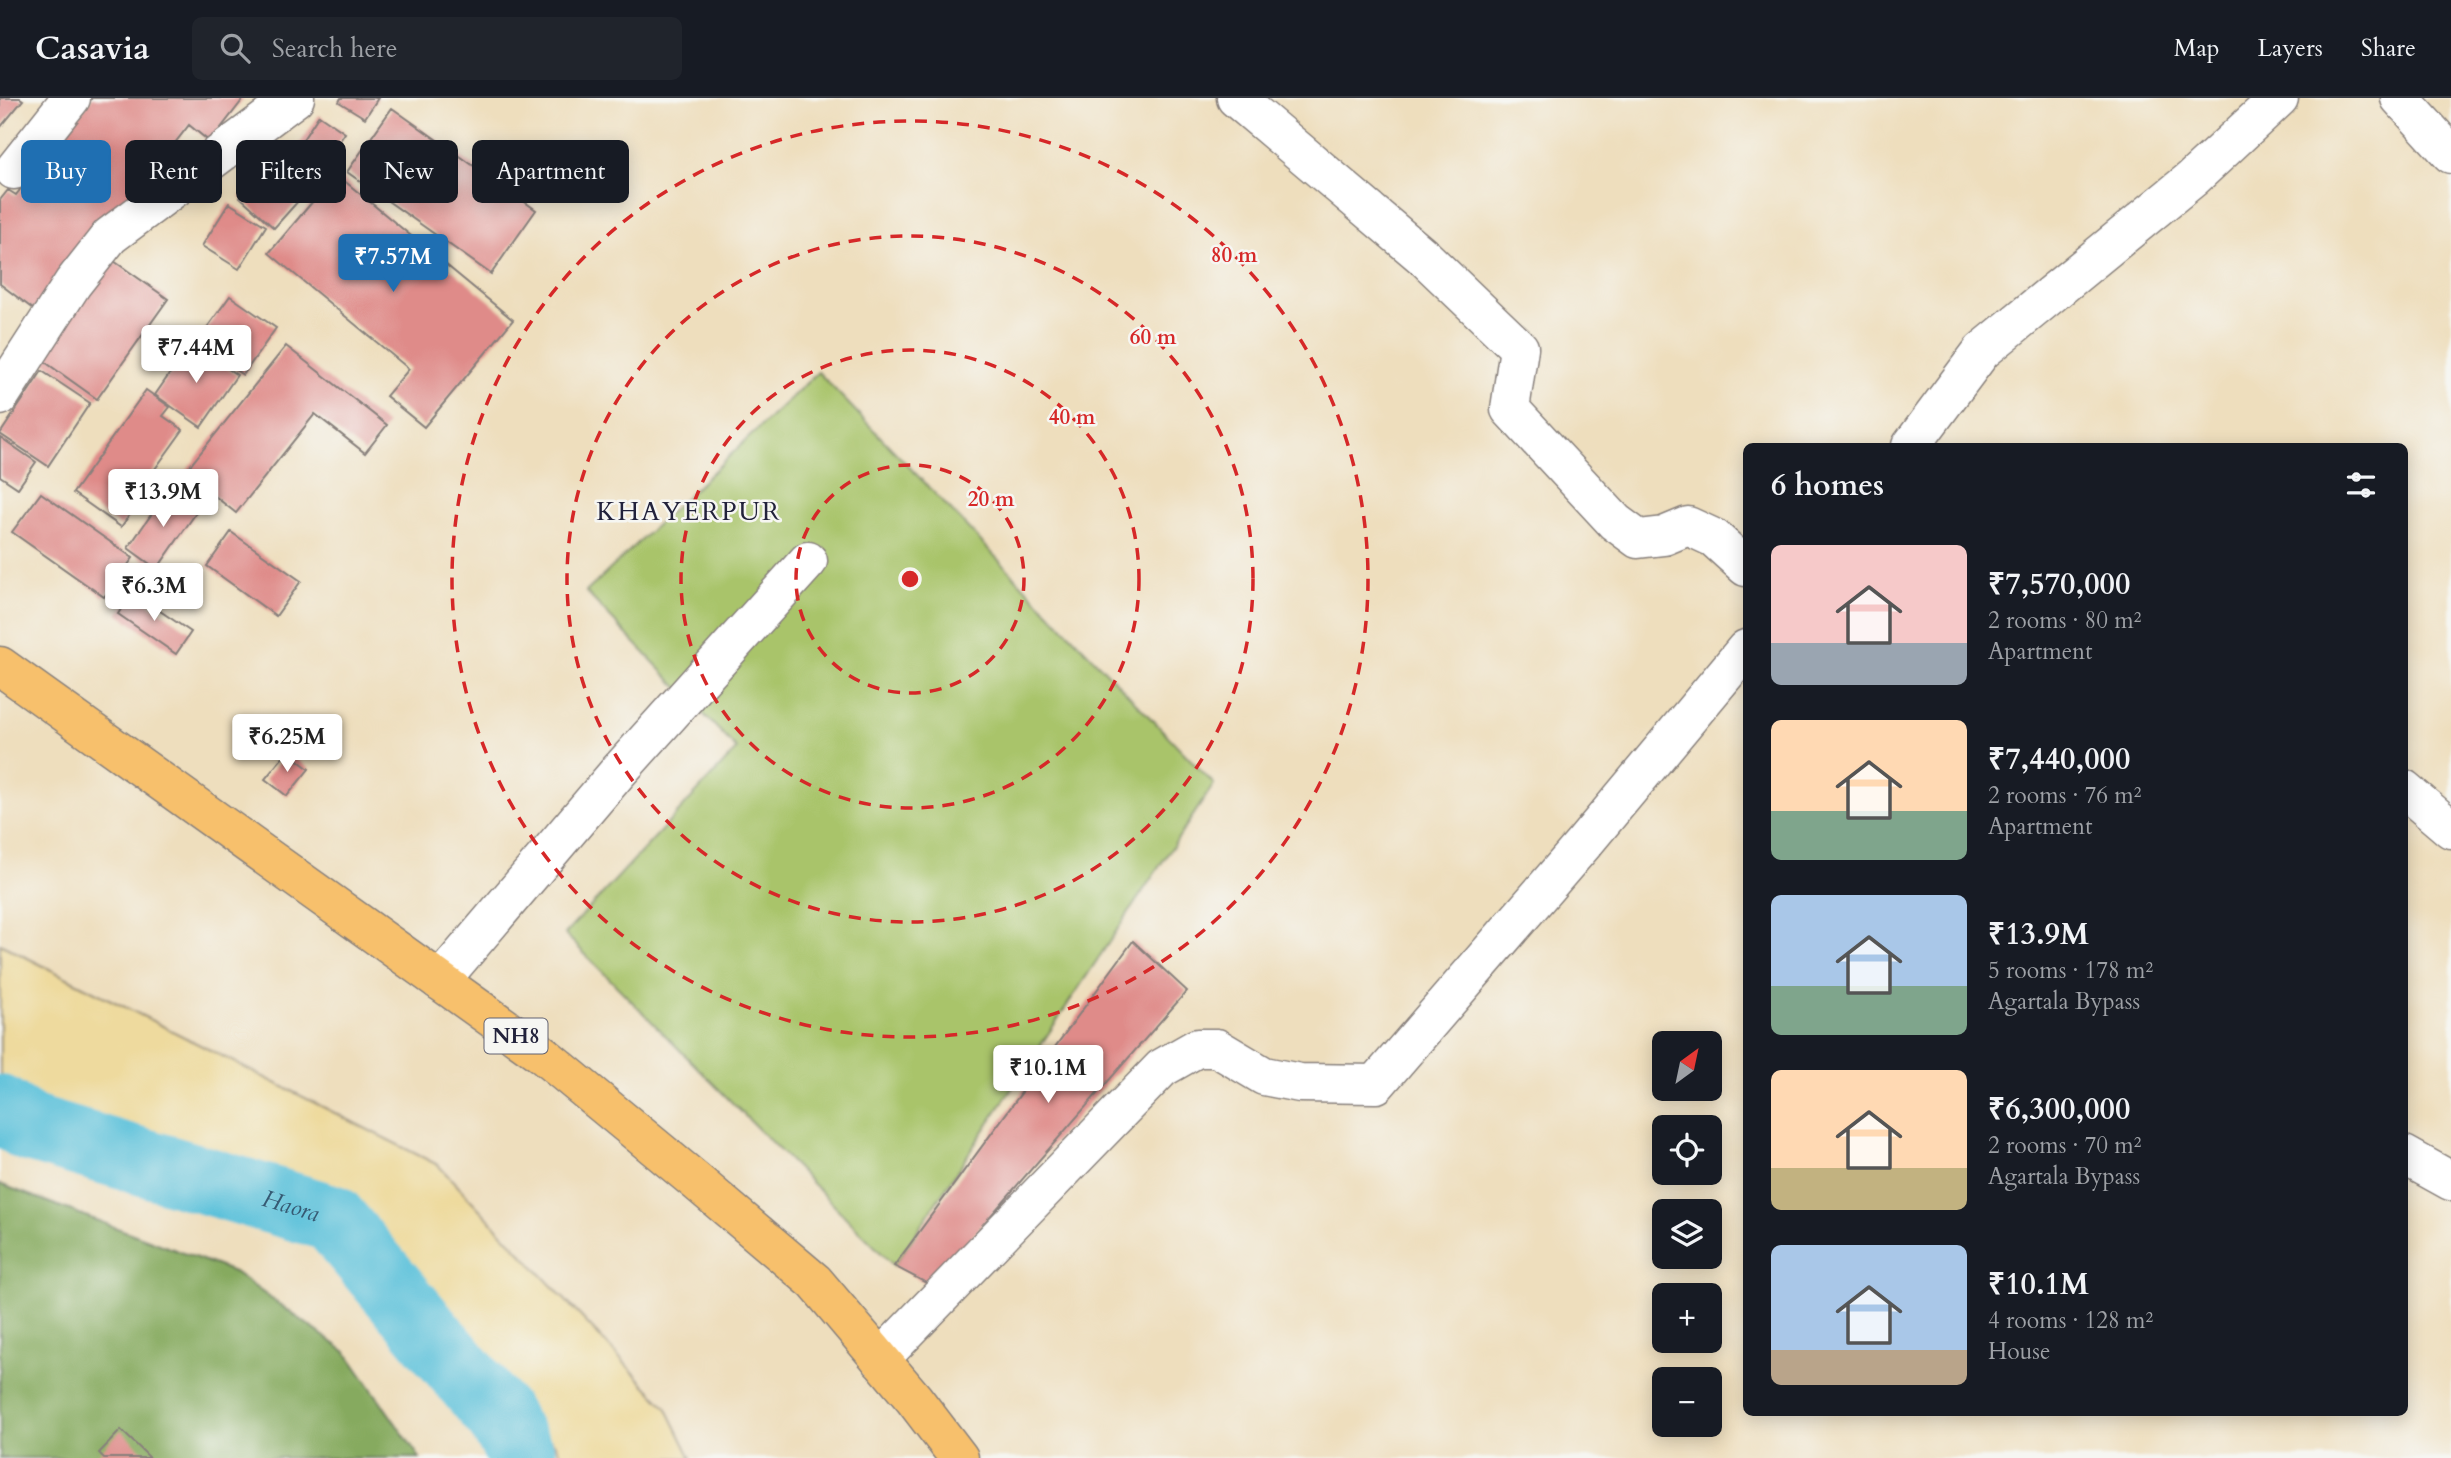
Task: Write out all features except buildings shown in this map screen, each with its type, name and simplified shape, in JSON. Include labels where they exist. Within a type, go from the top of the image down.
[{"type":"highway","name":"NH8","points":[[5,672],[542,1054],[815,1282],[959,1458]]},
{"type":"street","points":[[14,170],[71,98]]},
{"type":"street","points":[[1236,98],[1425,258],[1519,348],[1510,409],[1615,522],[1638,539],[1664,536],[1688,526],[1714,538],[1743,564]]},
{"type":"street","points":[[1913,443],[1982,351],[2192,179],[2279,98]]},
{"type":"street","points":[[2400,98],[2451,154]]},
{"type":"street","points":[[0,396],[73,283],[110,236],[289,99]]},
{"type":"street","points":[[440,981],[618,772],[808,561]]},
{"type":"street","points":[[880,1359],[1163,1068],[1197,1048],[1217,1048],[1264,1076],[1288,1081],[1376,1084],[1585,842],[1743,653]]},
{"type":"street","points":[[2408,792],[2451,829]]},
{"type":"street","points":[[2408,1157],[2451,1181]]},
{"type":"green space","points":[[818,372],[1214,784],[894,1266],[565,934],[737,749],[586,592]]},
{"type":"green space","points":[[0,1184],[234,1272],[346,1352],[420,1458],[0,1458]]},
{"type":"sand","points":[[0,944],[438,1165],[666,1407],[691,1458],[563,1458],[555,1444],[332,1218],[99,1148],[0,1103]]},
{"type":"waterway","name":"Haora","points":[[0,1109],[29,1128],[332,1218],[498,1415],[523,1458]]},
{"type":"district","name":"KHAYERPUR","points":[[689,511]]}]
